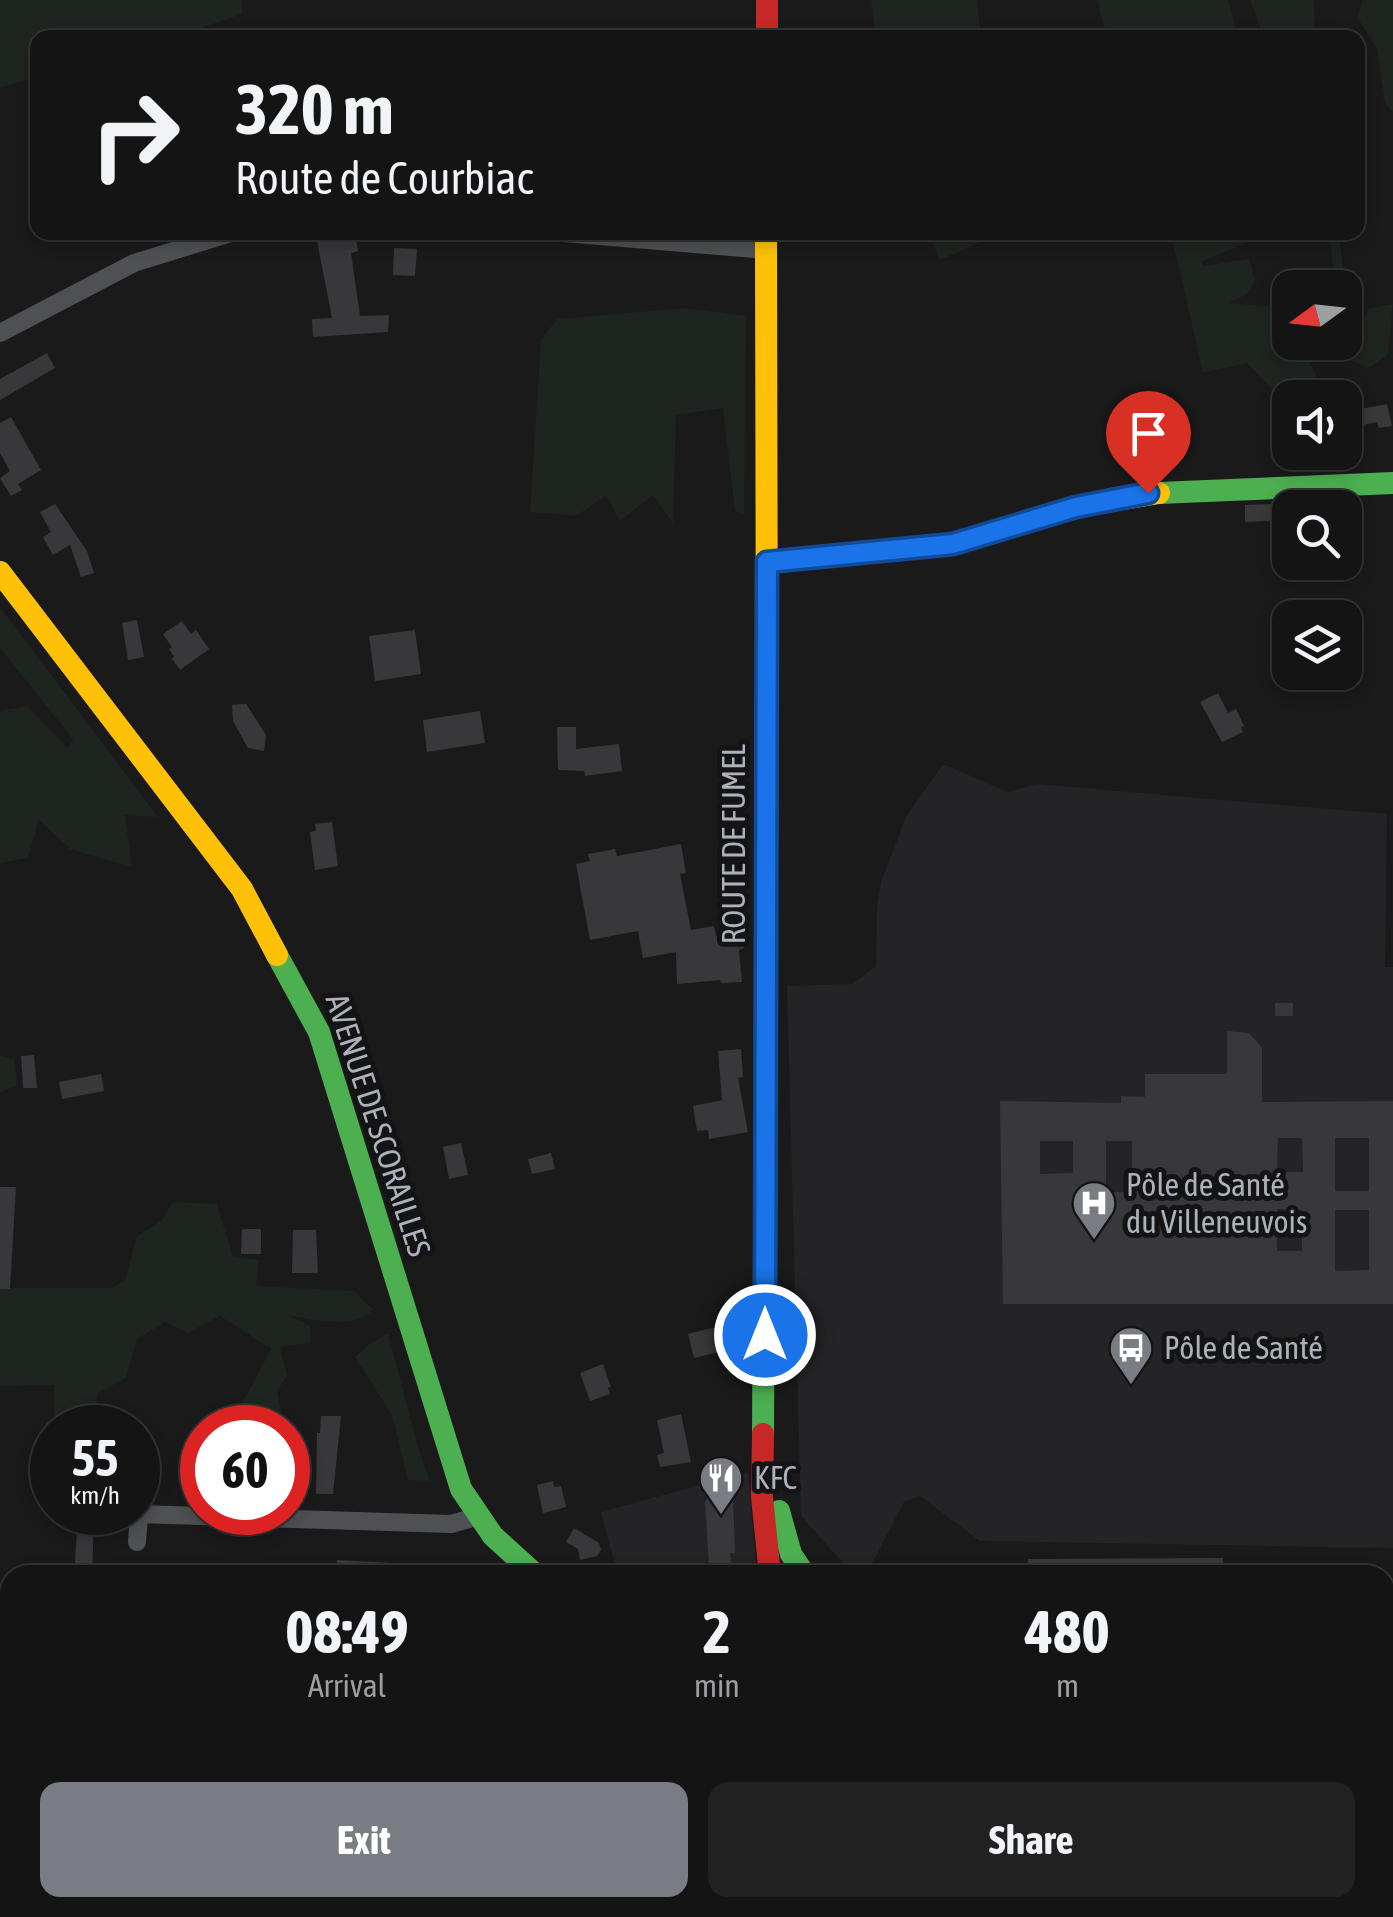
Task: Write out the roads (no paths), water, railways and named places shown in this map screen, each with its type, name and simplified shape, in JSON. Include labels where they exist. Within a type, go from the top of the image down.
[{"type":"street","points":[[766,30],[767,0]]},
{"type":"street","points":[[0,333],[134,263],[208,240]]},
{"type":"street","name":"ROUTE DE FUMEL","points":[[766,241],[762,1496],[769,1565]]},
{"type":"street","points":[[767,562],[953,544],[1076,507],[1148,493],[1392,484]]},
{"type":"street","name":"AVENUE DE SCORAILLES","points":[[0,572],[242,888],[286,966],[319,1032],[452,1464],[476,1518],[524,1565]]},
{"type":"street","name":"ROUTE DE FUMEL","points":[[764,1456],[791,1554],[798,1565]]},
{"type":"street","points":[[138,1542],[139,1514],[450,1524],[476,1518]]},
{"type":"place","name":"Pôle de Santé du Villeneuvois","points":[[1094,1241]]},
{"type":"place","name":"Pôle de Santé","points":[[1131,1386]]},
{"type":"place","name":"KFC","points":[[721,1516]]}]
